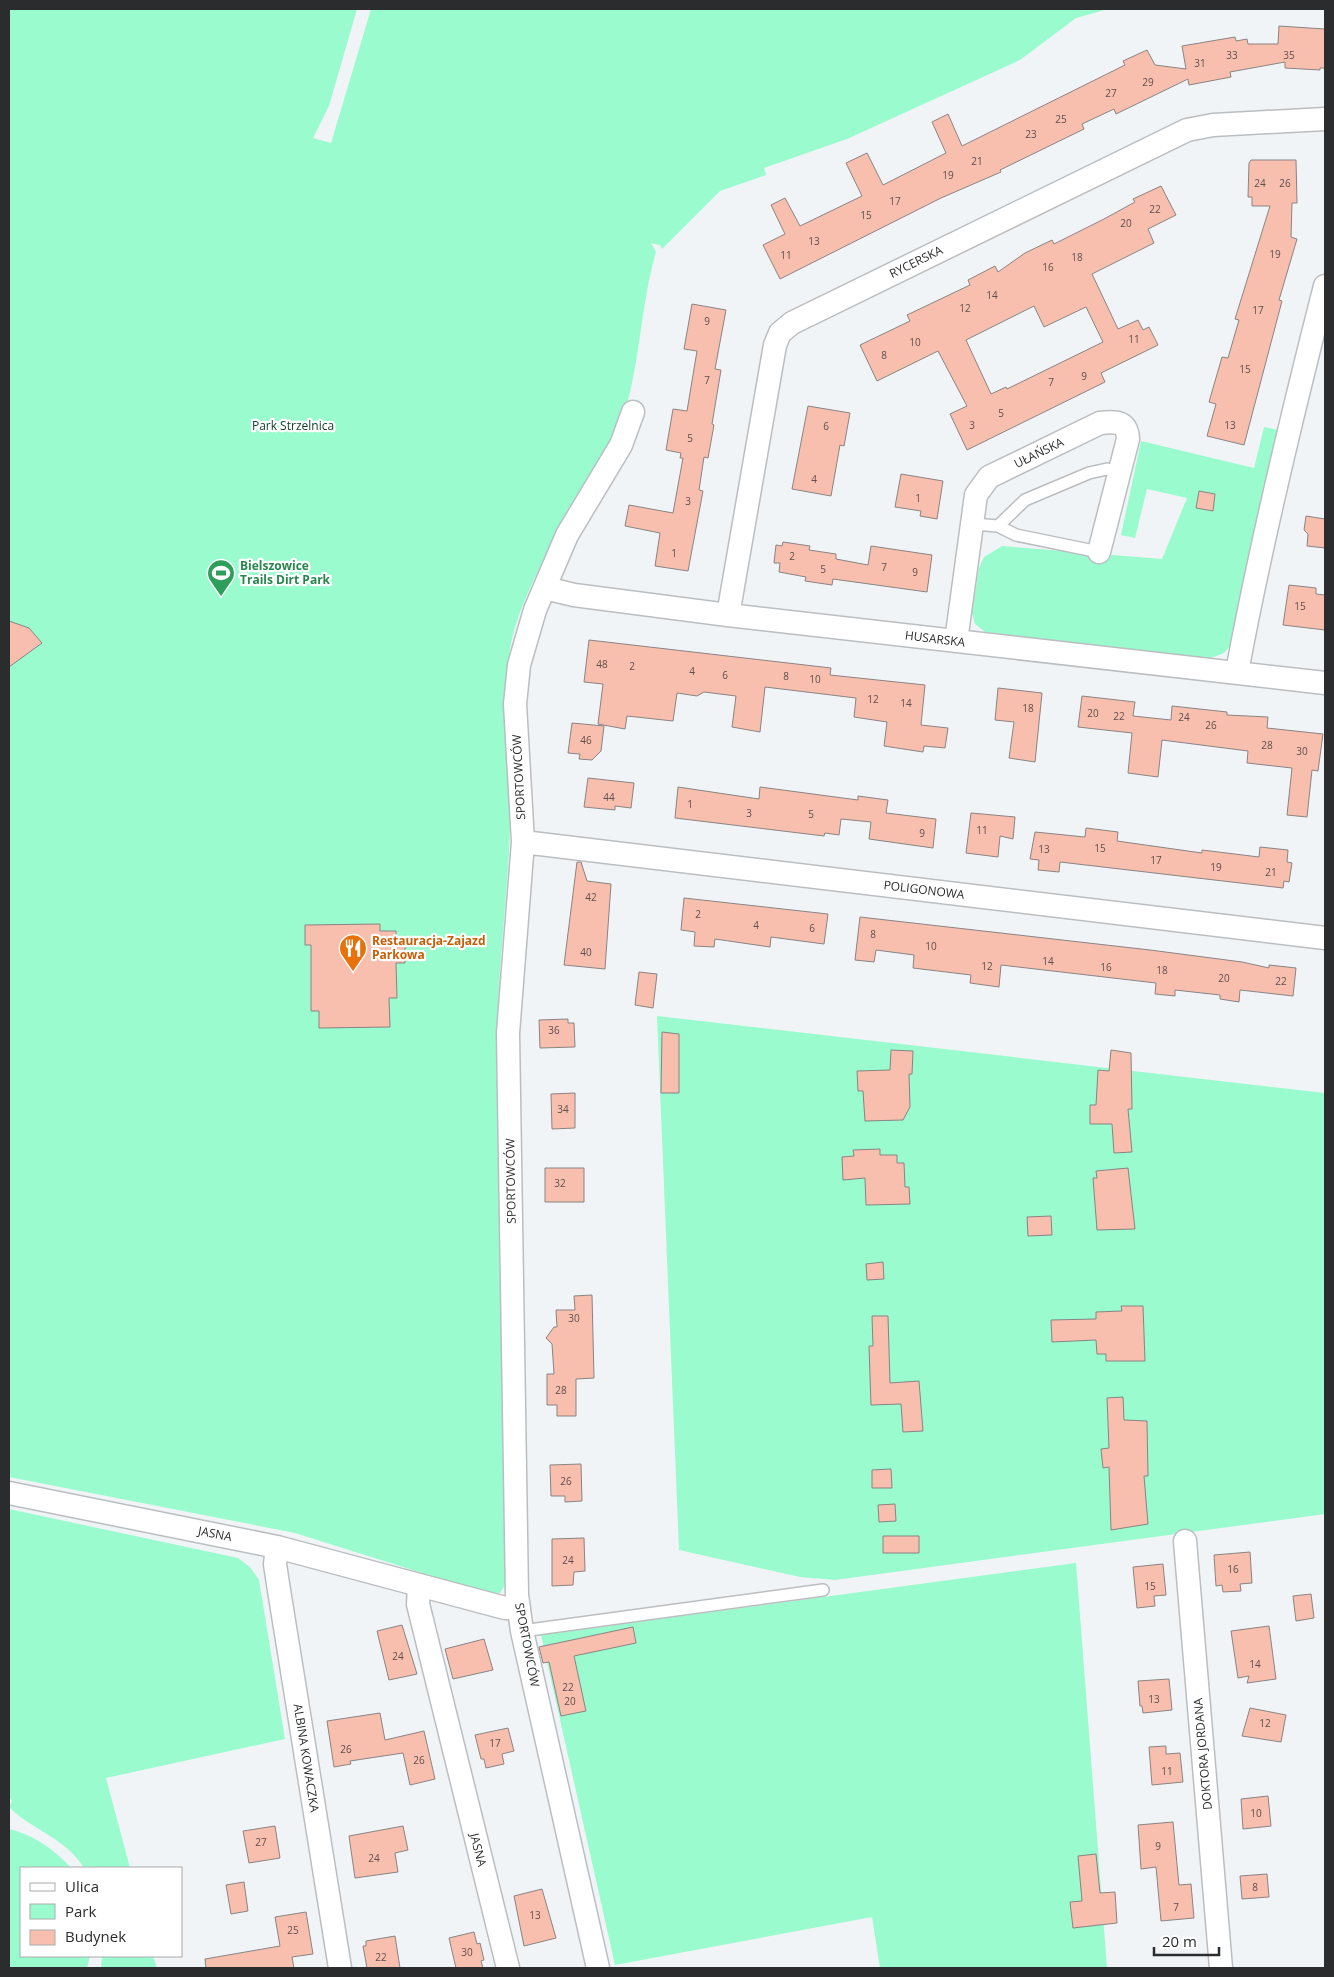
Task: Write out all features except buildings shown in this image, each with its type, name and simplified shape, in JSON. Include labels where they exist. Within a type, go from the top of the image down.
[{"type":"street","name":"RYCERSKA","points":[[728,615],[776,345],[780,333],[792,323],[1187,130],[1213,125],[1325,120]]},
{"type":"street","points":[[1237,672],[1258,560],[1276,481],[1325,286]]},
{"type":"street","name":"SPORTOWCÓW","points":[[598,1968],[522,1631],[519,1608],[508,1033],[523,842],[515,704],[519,664],[535,610],[567,535],[621,445],[634,412]]},
{"type":"street","name":"UŁAŃSKA","points":[[956,641],[976,496],[989,477],[1100,423],[1116,420],[1123,424],[1128,431],[1128,439],[1099,552]]},
{"type":"street","name":"HUSARSKA","points":[[546,588],[574,595],[728,615],[1325,683]]},
{"type":"street","name":"POLIGONOWA","points":[[523,842],[1325,938]]},
{"type":"street","name":"JASNA","points":[[9,1493],[277,1548],[505,1608],[519,1608]]},
{"type":"street","name":"DOKTORA JORDANA","points":[[1185,1541],[1221,1968]]},
{"type":"street","name":"ALBINA KOWACZKA","points":[[277,1548],[275,1564],[278,1584],[340,1968]]},
{"type":"street","name":"JASNA","points":[[419,1586],[418,1604],[508,1968]]},
{"type":"lane","points":[[998,526],[1025,500],[1089,473],[1107,469],[1120,472]]},
{"type":"lane","points":[[973,524],[998,526],[1016,536],[1099,552]]},
{"type":"lane","points":[[522,1631],[823,1590]]},
{"type":"green space","name":"Park Strzelnica","points":[[9,9],[357,9],[329,106],[313,138],[331,143],[371,9],[1108,9],[1076,18],[1020,60],[847,139],[764,168],[766,175],[720,191],[662,249],[660,245],[651,243],[656,252],[650,275],[634,371],[623,418],[608,454],[564,524],[533,581],[517,620],[508,662],[506,730],[510,821],[498,1001],[498,1027],[508,1580],[500,1593],[492,1595],[295,1533],[9,1477]]},
{"type":"green space","points":[[1264,427],[1278,430],[1231,645],[1224,653],[1206,660],[985,632],[975,624],[972,613],[979,568],[984,557],[1002,546],[1162,559],[1187,498],[1147,489],[1135,538],[1121,535],[1141,441],[1254,468]]},
{"type":"green space","points":[[657,1016],[1325,1093],[1325,1514],[835,1580],[800,1577],[679,1550]]},
{"type":"green space","points":[[9,1509],[238,1558],[250,1567],[259,1580],[285,1739],[106,1778],[130,1867],[83,1867],[68,1849],[9,1807],[12,1801],[9,1797]]},
{"type":"green space","points":[[1076,1563],[1107,1968],[880,1968],[872,1917],[615,1965],[541,1635]]},
{"type":"green space","points":[[9,1829],[35,1839],[58,1855],[70,1867],[20,1867],[20,1957],[90,1957],[87,1968],[9,1968]]},
{"type":"green space","points":[[102,1957],[153,1957],[157,1968],[101,1968]]},
{"type":"place","name":"Bielszowice Trails Dirt Park","points":[[221,597]]},
{"type":"place","name":"Restauracja-Zajazd Parkowa","points":[[353,972]]}]
